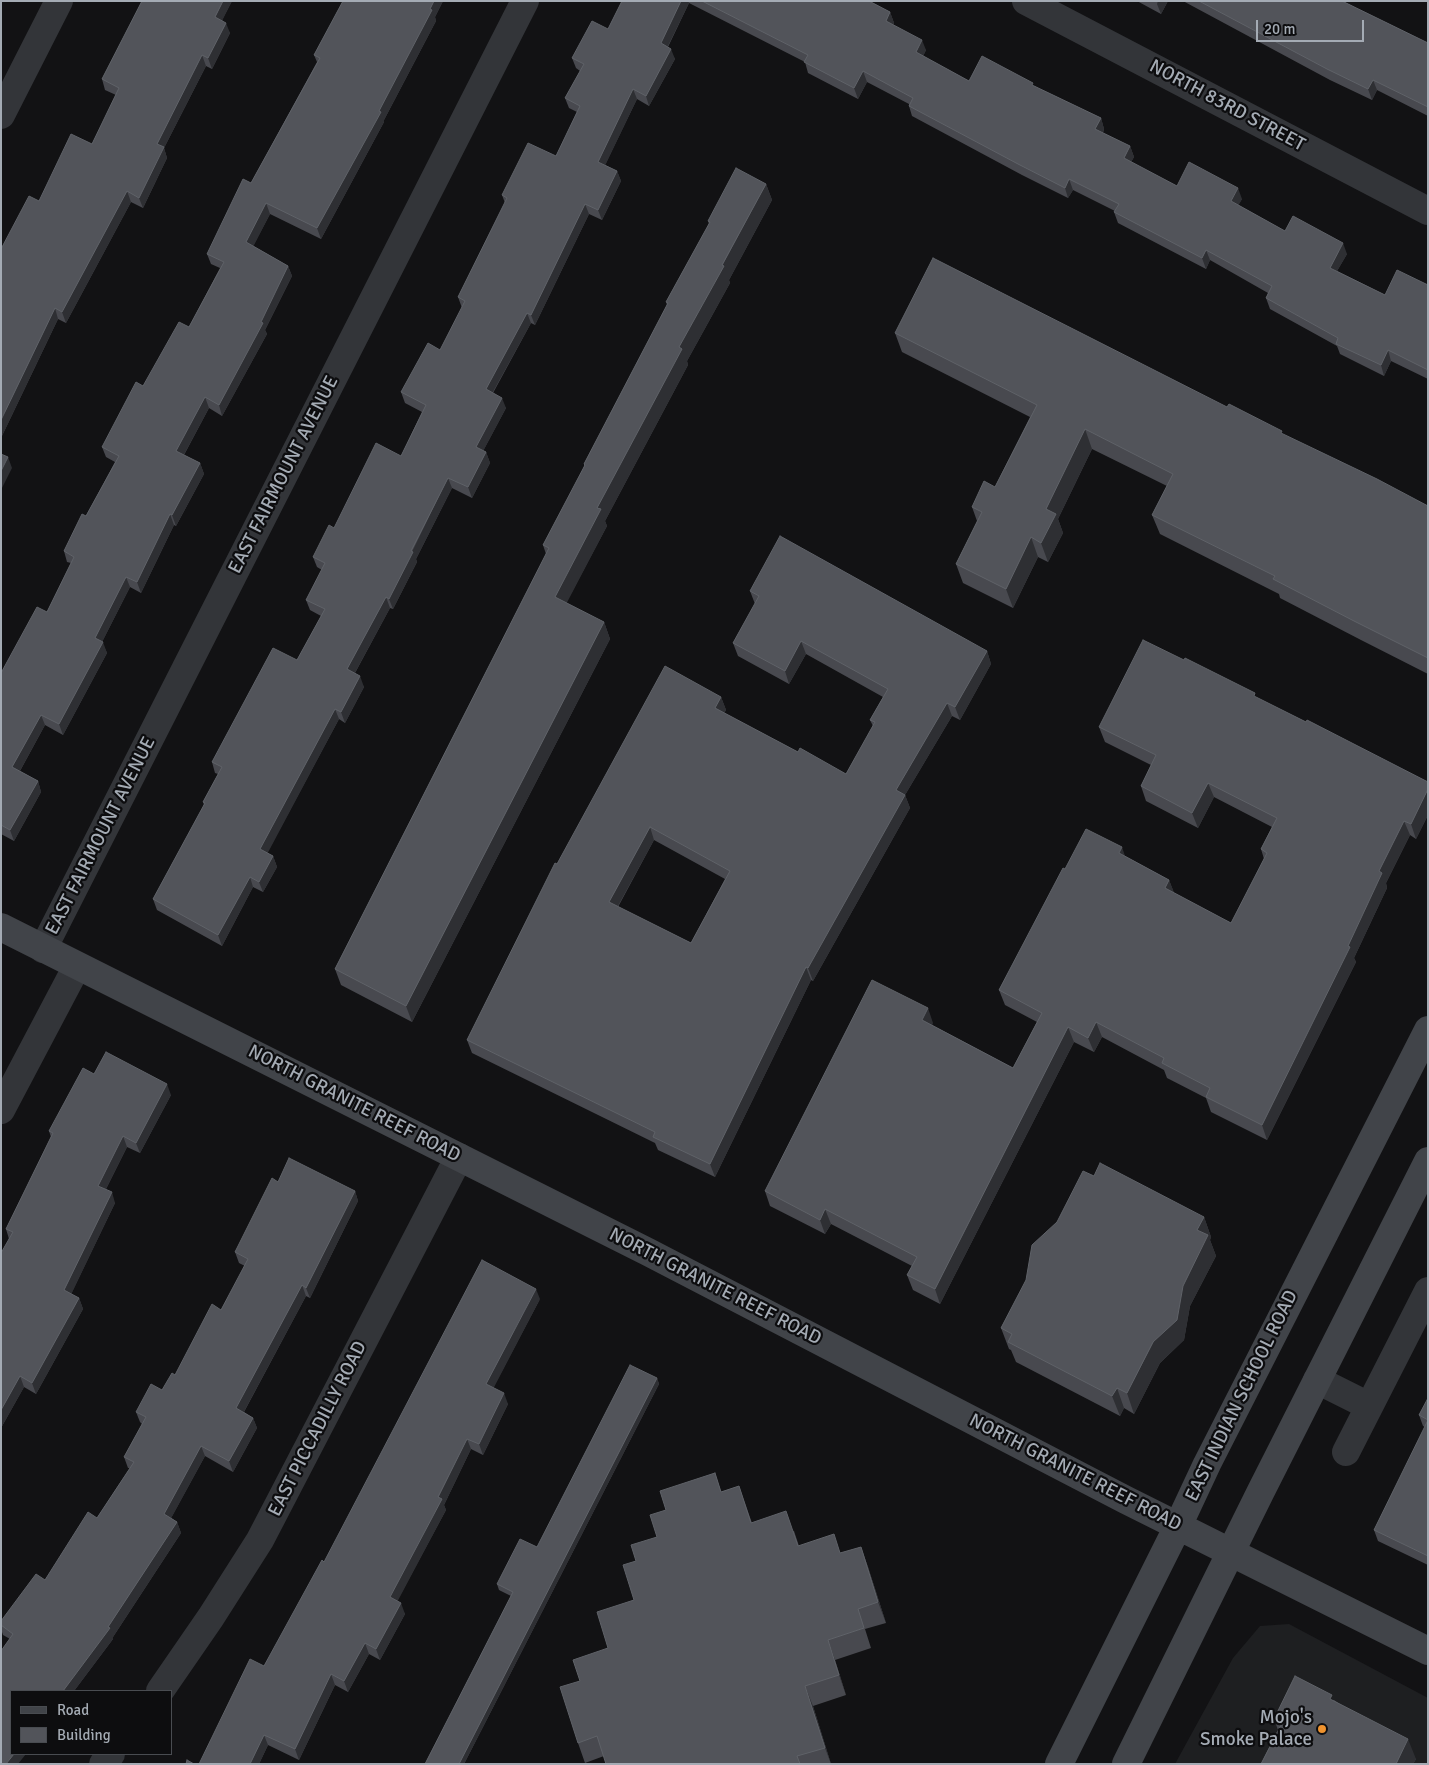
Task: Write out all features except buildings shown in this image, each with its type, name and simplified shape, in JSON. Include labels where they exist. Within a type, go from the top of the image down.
[{"type":"street","points":[[1,114],[59,1]]},
{"type":"street","name":"EAST FAIRMOUNT AVENUE","points":[[43,949],[525,1]]},
{"type":"street","name":"NORTH 83RD STREET","points":[[1026,1],[1428,211]]},
{"type":"street","name":"NORTH GRANITE REEF ROAD","points":[[1,927],[648,1252],[1178,1526],[1428,1651]]},
{"type":"street","points":[[1,1110],[76,966]]},
{"type":"street","name":"EAST INDIAN SCHOOL ROAD","points":[[1059,1764],[1212,1455],[1428,1030]]},
{"type":"street","name":"EAST PICCADILLY ROAD","points":[[161,1690],[211,1617],[260,1540],[459,1157]]},
{"type":"street","points":[[1126,1764],[1428,1161]]},
{"type":"street","points":[[1346,1452],[1428,1291]]},
{"type":"street","points":[[1317,1380],[1369,1406]]},
{"type":"shaded area","points":[[1289,1624],[1428,1698],[1428,1764],[1175,1764],[1233,1658],[1260,1626]]},
{"type":"place","name":"Mojo's Smoke Palace","points":[[1322,1729]]}]
